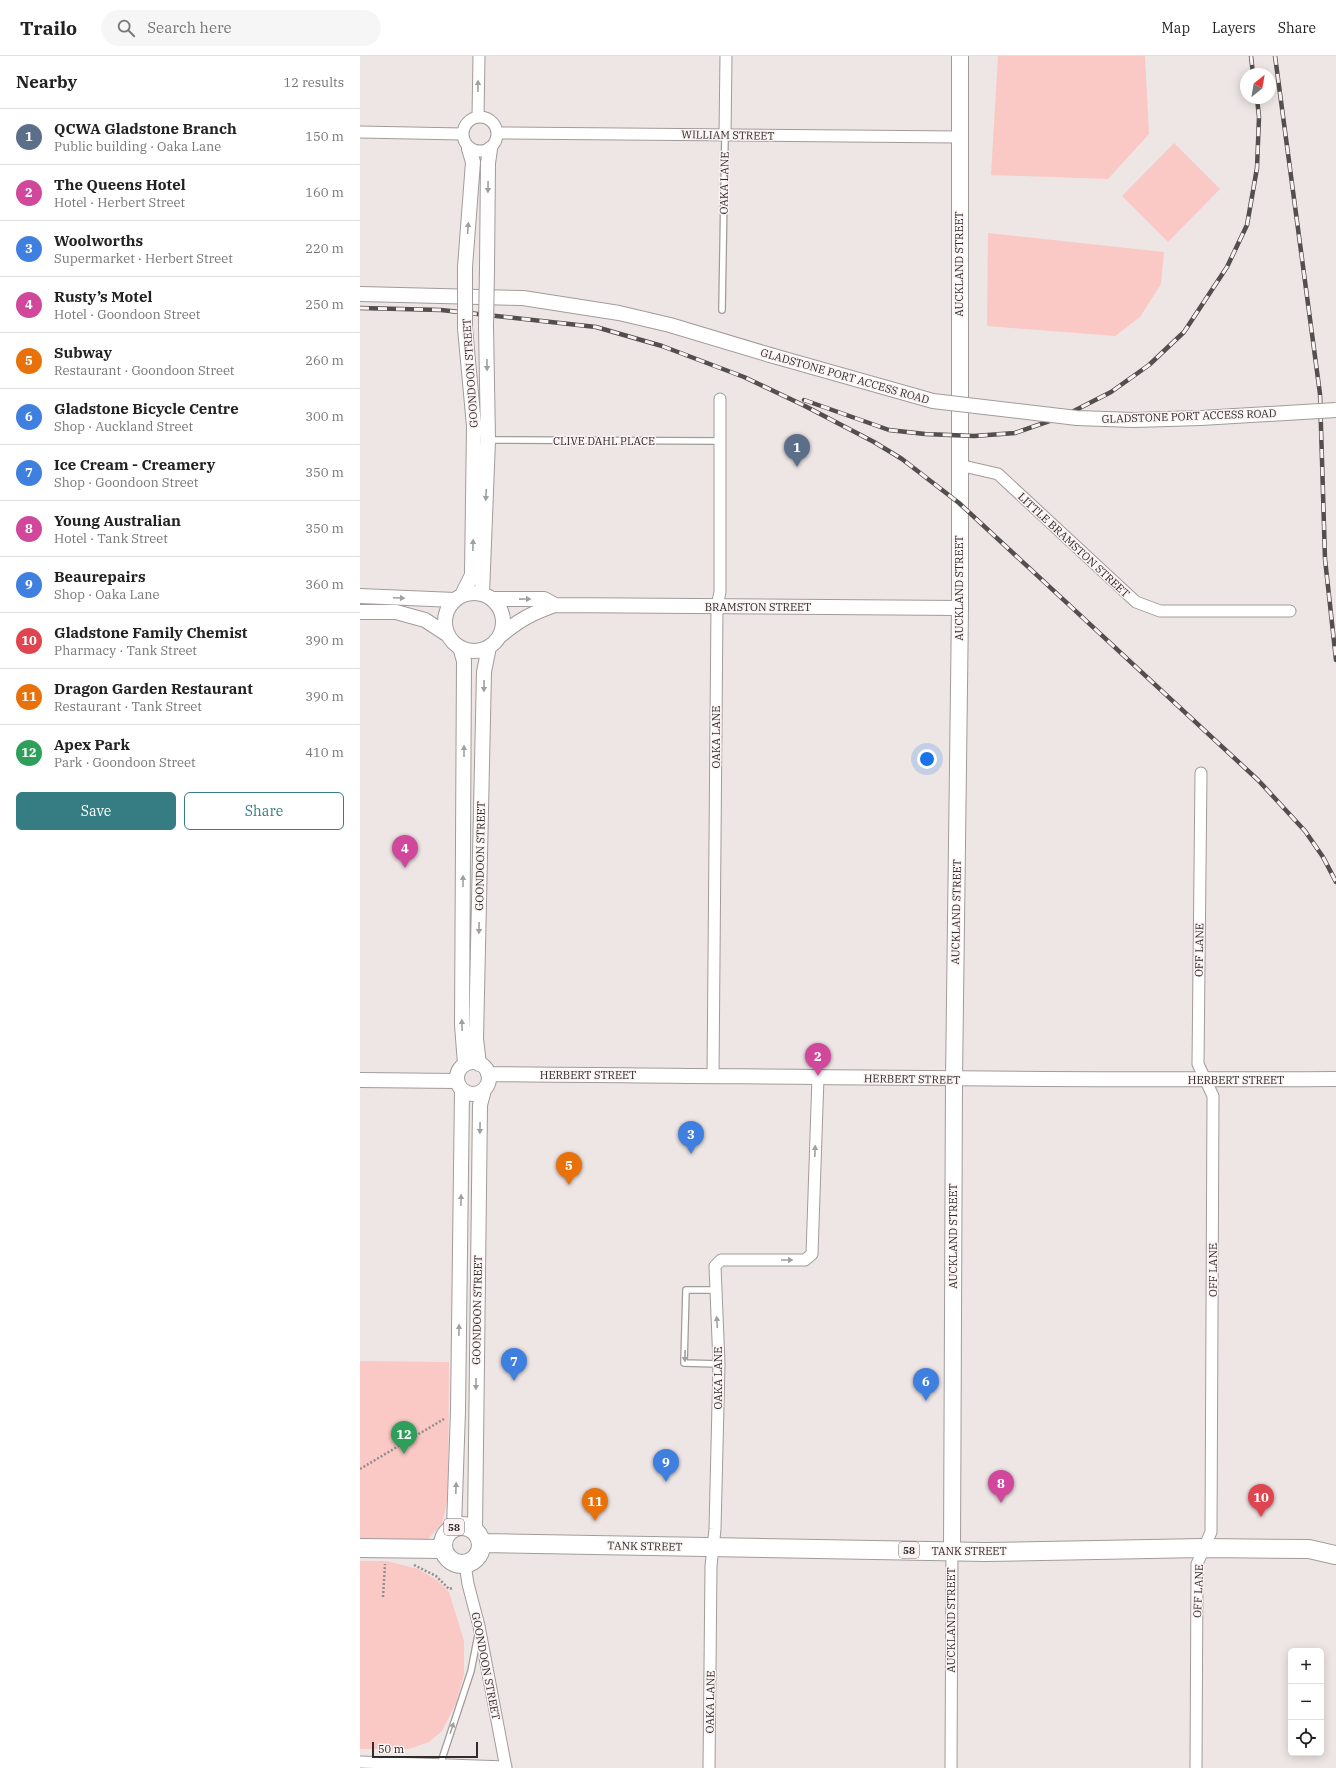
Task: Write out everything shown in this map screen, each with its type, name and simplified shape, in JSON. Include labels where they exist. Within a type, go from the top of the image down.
[{"type":"main road","name":"AUCKLAND STREET","points":[[952,1551],[954,1080],[960,608],[960,56]]},
{"type":"main road","name":"58","points":[[465,1564],[454,1562],[449,1559],[443,1549],[442,1544],[446,1534],[454,1527],[465,1526],[478,1536]]},
{"type":"main road","name":"TANK STREET","points":[[478,1536],[714,1546],[952,1551],[1204,1548],[1309,1549],[1336,1558]]},
{"type":"main road","points":[[465,1564],[476,1559],[481,1549],[478,1536]]},
{"type":"main road","name":"58","points":[[360,1548],[443,1549]]},
{"type":"street","points":[[478,117],[479,56]]},
{"type":"street","name":"OAKA LANE","points":[[725,135],[726,56]]},
{"type":"street","points":[[478,117],[489,119],[493,123],[497,133],[496,141],[490,148],[480,152],[470,149],[463,140],[462,134],[465,124],[473,118],[478,117]]},
{"type":"street","points":[[360,132],[462,134]]},
{"type":"street","name":"WILLIAM STREET","points":[[497,133],[959,137]]},
{"type":"street","name":"GOONDOON STREET","points":[[487,597],[488,440],[486,326],[488,163],[490,148]]},
{"type":"street","name":"GOONDOON STREET","points":[[459,598],[472,575],[474,426],[466,328],[465,267],[473,162],[470,149]]},
{"type":"street","name":"GLADSTONE PORT ACCESS ROAD","points":[[360,294],[423,294],[530,299],[619,313],[670,325],[933,401],[1076,418],[1134,420],[1201,418],[1336,410]]},
{"type":"street","name":"OAKA LANE","points":[[713,1076],[717,606],[720,592],[720,399]]},
{"type":"street","name":"LITTLE BRAMSTON STREET","points":[[959,465],[998,474],[1136,602],[1160,611],[1290,611]]},
{"type":"street","points":[[360,596],[459,598],[472,593],[487,597],[502,612],[503,628],[500,636],[489,647],[480,651],[470,651],[460,648],[448,635],[425,620],[396,612],[360,612]]},
{"type":"street","name":"BRAMSTON STREET","points":[[487,597],[544,599],[555,605]]},
{"type":"street","points":[[448,635],[445,620],[447,613],[459,598]]},
{"type":"street","name":"BRAMSTON STREET","points":[[500,636],[517,621],[533,612],[555,605],[960,608]]},
{"type":"street","name":"GOONDOON STREET","points":[[484,1069],[476,1039],[484,672],[489,647]]},
{"type":"street","name":"GOONDOON STREET","points":[[460,648],[464,661],[462,1025],[465,1064]]},
{"type":"street","name":"OFF LANE","points":[[1196,1768],[1197,1564],[1211,1532],[1212,1370],[1213,1096],[1207,1080],[1198,1064],[1201,773]]},
{"type":"street","points":[[360,1080],[460,1086],[473,1094],[484,1090],[489,1080],[484,1069],[474,1062],[465,1064],[458,1071],[460,1086]]},
{"type":"street","name":"HERBERT STREET","points":[[484,1069],[713,1076],[954,1080],[1336,1079]]},
{"type":"street","name":"OAKA LANE","points":[[709,1768],[711,1566],[714,1546],[718,1369],[715,1290],[716,1266],[721,1260],[806,1260],[812,1254],[818,1077]]},
{"type":"street","name":"GOONDOON STREET","points":[[454,1527],[458,1411],[460,1086]]},
{"type":"street","name":"GOONDOON STREET","points":[[478,1536],[480,1105],[484,1090]]},
{"type":"street","name":"AUCKLAND STREET","points":[[951,1768],[952,1551]]},
{"type":"street","name":"GOONDOON STREET","points":[[465,1564],[468,1584],[479,1626],[506,1768]]},
{"type":"street","points":[[360,1762],[506,1768]]},
{"type":"lane","name":"OAKA LANE","points":[[722,310],[725,135]]},
{"type":"lane","name":"CLIVE DAHL PLACE","points":[[488,440],[720,441]]},
{"type":"lane","points":[[715,1290],[686,1290],[684,1363],[718,1369]]},
{"type":"lane","points":[[440,1765],[471,1671],[479,1626]]},
{"type":"path","points":[[360,1469],[458,1411]]},
{"type":"path","points":[[383,1597],[385,1561]]},
{"type":"path","points":[[414,1565],[436,1576],[449,1589],[453,1588]]},
{"type":"shaded area","points":[[998,56],[1145,56],[1149,134],[1108,179],[991,175]]},
{"type":"shaded area","points":[[1174,143],[1220,189],[1168,242],[1122,196]]},
{"type":"shaded area","points":[[988,233],[1164,252],[1161,284],[1140,317],[1115,336],[987,326]]},
{"type":"shaded area","points":[[360,1361],[449,1362],[448,1497],[442,1524],[428,1539],[415,1542],[360,1540]]},
{"type":"shaded area","points":[[360,1561],[387,1561],[418,1569],[437,1580],[449,1592],[464,1641],[464,1674],[456,1703],[442,1731],[429,1742],[409,1749],[360,1749]]},
{"type":"railway","points":[[1251,56],[1252,68]]},
{"type":"railway","points":[[1275,56],[1320,394],[1325,559],[1336,660]]},
{"type":"railway","points":[[804,400],[889,430],[925,434],[974,436],[1015,433],[1064,416],[1111,392],[1149,365],[1184,332],[1227,267],[1247,225],[1257,168],[1259,117],[1258,104]]},
{"type":"railway","points":[[360,308],[441,310],[596,327],[662,346],[744,377],[803,405],[874,442],[902,459],[959,503],[1258,780],[1305,831],[1323,857],[1336,882]]},
{"type":"place","name":"QCWA Gladstone Branch","points":[[797,467]]},
{"type":"place","name":"Rusty’s Motel","points":[[405,868]]},
{"type":"place","name":"The Queens Hotel","points":[[818,1076]]},
{"type":"place","name":"Woolworths","points":[[691,1154]]},
{"type":"place","name":"Subway","points":[[569,1185]]},
{"type":"place","name":"Ice Cream - Creamery","points":[[514,1381]]},
{"type":"place","name":"Gladstone Bicycle Centre","points":[[926,1401]]},
{"type":"place","name":"Apex Park","points":[[404,1454]]},
{"type":"place","name":"Beaurepairs","points":[[666,1482]]},
{"type":"place","name":"Young Australian","points":[[1001,1503]]},
{"type":"place","name":"Gladstone Family Chemist","points":[[1261,1517]]},
{"type":"place","name":"Dragon Garden Restaurant","points":[[595,1521]]}]
